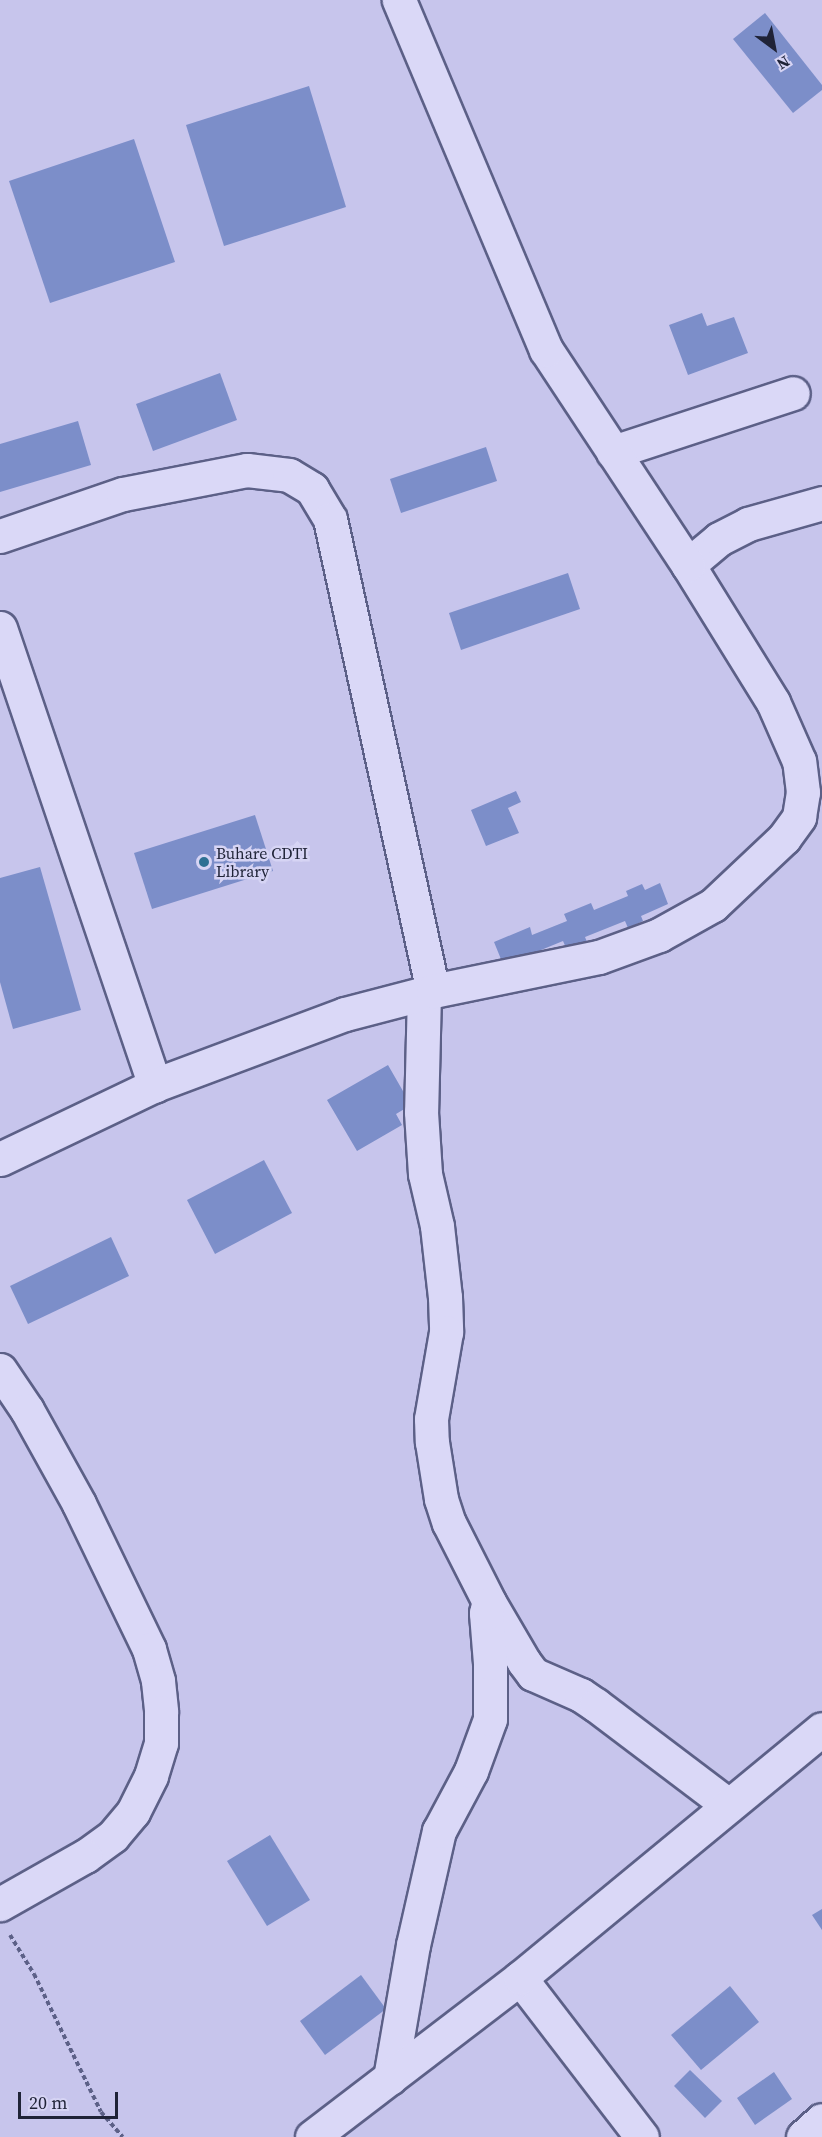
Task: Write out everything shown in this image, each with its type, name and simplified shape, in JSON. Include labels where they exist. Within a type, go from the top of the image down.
[{"type":"street","points":[[0,1160],[155,1085],[345,1014],[428,992],[599,957],[659,935],[712,905],[810,815],[803,792],[800,761],[774,702],[688,565],[546,350],[399,0]]},
{"type":"street","points":[[613,452],[793,393]]},
{"type":"street","points":[[0,536],[123,494],[238,471],[276,472],[289,475],[312,489],[326,507],[428,992],[422,1122],[426,1174],[437,1226],[445,1297],[446,1332],[431,1419],[432,1442],[441,1499],[449,1523],[489,1602],[533,1674],[557,1687],[581,1695],[596,1705],[728,1805]]},
{"type":"street","points":[[688,565],[719,539],[748,524],[822,503]]},
{"type":"street","points":[[0,628],[155,1085]]},
{"type":"street","points":[[0,1370],[27,1410],[79,1504],[149,1649],[158,1682],[161,1712],[160,1743],[150,1776],[133,1812],[113,1836],[3,1916]]},
{"type":"street","points":[[390,2078],[413,1945],[439,1831],[471,1771],[490,1719],[490,1663],[486,1613],[489,1602]]},
{"type":"street","points":[[312,2137],[519,1978],[822,1729]]},
{"type":"street","points":[[519,1978],[642,2137]]},
{"type":"street","points":[[803,2137],[822,2120]]},
{"type":"path","points":[[3,1916],[101,2112],[123,2137]]},
{"type":"building","points":[[765,13],[822,85],[822,90],[793,113],[733,39]]},
{"type":"building","points":[[309,86],[346,207],[224,246],[186,125]]},
{"type":"building","points":[[134,139],[175,262],[50,303],[9,181]]},
{"type":"building","points":[[702,313],[707,326],[734,317],[748,353],[688,375],[669,325]]},
{"type":"building","points":[[220,373],[237,420],[153,451],[136,404]]},
{"type":"building","points":[[78,421],[91,465],[0,492],[0,444]]},
{"type":"building","points":[[486,447],[497,481],[401,513],[390,479]]},
{"type":"building","points":[[568,573],[580,609],[461,650],[449,613]]},
{"type":"building","points":[[516,791],[521,802],[508,808],[519,833],[486,846],[471,810]]},
{"type":"building","name":"Buhare CDTI Library","points":[[255,815],[273,871],[152,909],[134,853]]},
{"type":"building","points":[[40,867],[81,1010],[13,1029],[0,982],[0,878]]},
{"type":"building","points":[[660,883],[668,904],[641,916],[643,921],[628,928],[625,921],[585,937],[587,942],[567,950],[563,941],[524,957],[507,974],[494,942],[530,927],[532,935],[567,921],[564,914],[591,903],[594,910],[628,896],[626,891],[642,884],[645,890]]},
{"type":"building","points":[[388,1065],[411,1105],[396,1114],[402,1125],[357,1151],[327,1100]]},
{"type":"building","points":[[264,1160],[292,1213],[215,1254],[187,1200]]},
{"type":"building","points":[[111,1237],[129,1276],[28,1324],[10,1286]]},
{"type":"building","points":[[270,1835],[310,1900],[267,1926],[227,1861]]},
{"type":"building","points":[[822,1909],[822,1930],[812,1915]]},
{"type":"building","points":[[361,1975],[386,2009],[325,2055],[300,2021]]},
{"type":"building","points":[[730,1986],[759,2022],[701,2070],[671,2035]]},
{"type":"building","points":[[690,2070],[722,2101],[705,2118],[674,2086]]},
{"type":"building","points":[[774,2072],[792,2099],[755,2125],[737,2098]]},
{"type":"place","name":"Buhare CDTI Library","points":[[204,862]]}]
